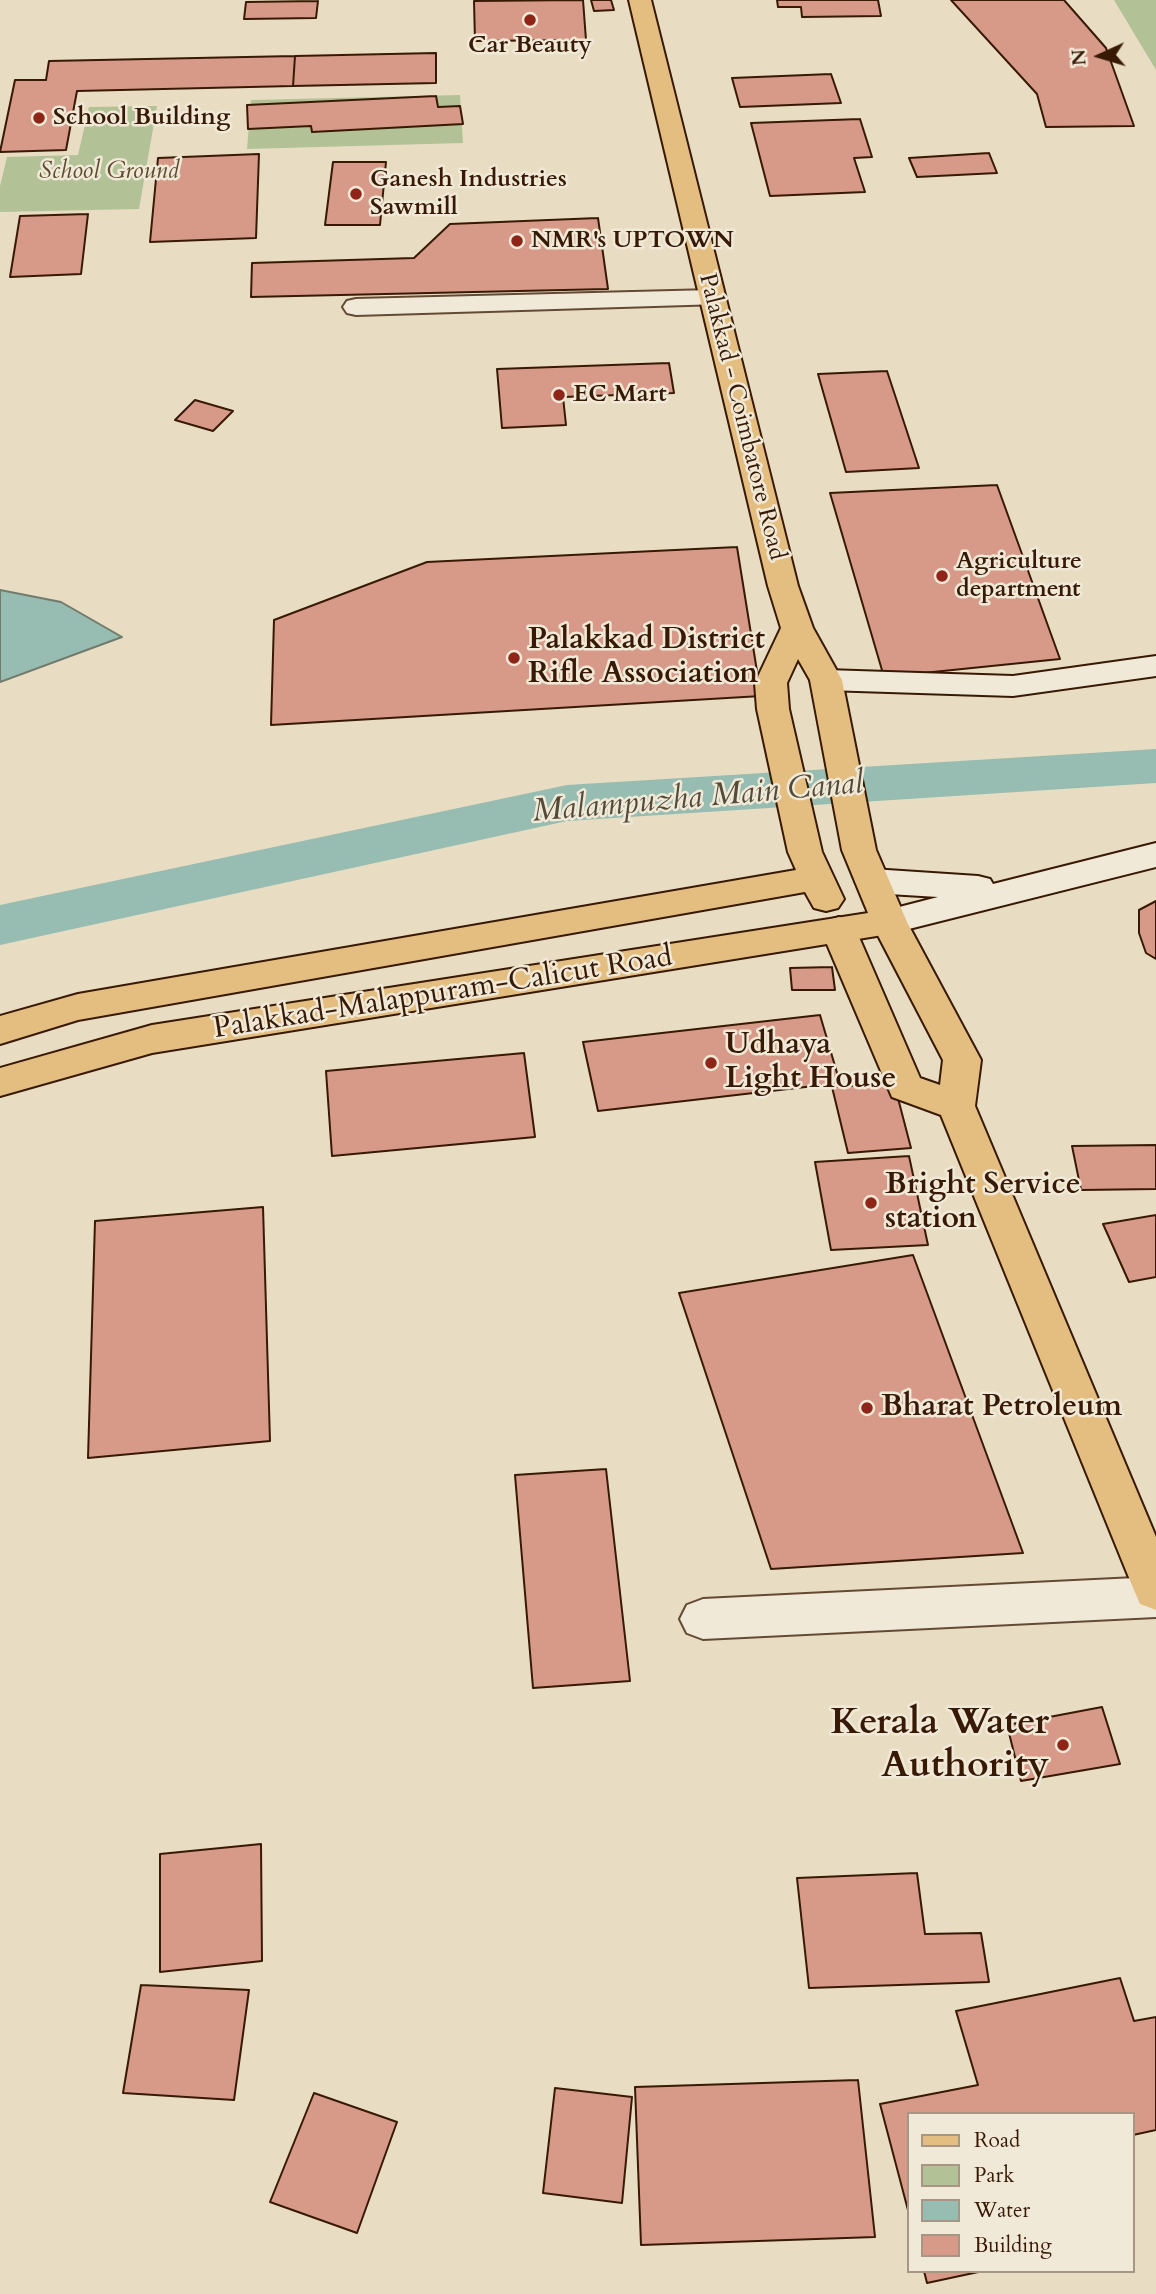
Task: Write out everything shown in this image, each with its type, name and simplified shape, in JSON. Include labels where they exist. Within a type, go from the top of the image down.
[{"type":"main road","name":"Palakkad - Coimbatore Road","points":[[640,0],[783,586],[797,628],[828,692],[859,850],[889,922],[962,1060],[956,1106],[1156,1590]]},
{"type":"main road","points":[[797,628],[771,682],[773,709],[810,865],[905,1087],[956,1106]]},
{"type":"main road","name":"Palakkad-Malappuram-Calicut Road","points":[[0,1030],[78,1007],[810,865]]},
{"type":"main road","name":"Palakkad-Malappuram-Calicut Road","points":[[3,1076],[152,1040],[889,922]]},
{"type":"street","points":[[356,306],[712,298]]},
{"type":"street","points":[[828,692],[1013,685],[1156,666]]},
{"type":"street","points":[[889,922],[1156,855]]},
{"type":"street","points":[[872,881],[1015,891]]},
{"type":"street","points":[[703,1619],[1156,1597]]},
{"type":"green space","points":[[1114,0],[1156,0],[1156,70]]},
{"type":"green space","points":[[460,95],[463,143],[247,149],[251,100]]},
{"type":"green space","name":"School Ground","points":[[157,106],[139,209],[0,212],[0,186],[7,157],[78,155],[89,107]]},
{"type":"water","points":[[0,590],[61,602],[122,637],[0,682]]},
{"type":"building","name":"Car Beauty","points":[[583,0],[586,40],[475,41],[474,1]]},
{"type":"building","points":[[591,0],[611,0],[614,10],[594,11]]},
{"type":"building","points":[[777,0],[878,0],[881,16],[802,17],[801,7],[778,7]]},
{"type":"building","points":[[951,0],[1064,0],[1106,48],[1134,126],[1046,127],[1037,94]]},
{"type":"building","points":[[318,1],[316,18],[244,19],[246,2]]},
{"type":"building","points":[[436,53],[436,83],[293,86],[295,56]]},
{"type":"building","name":"School Building","points":[[295,56],[293,86],[77,91],[66,150],[0,152],[15,80],[46,80],[49,61]]},
{"type":"building","points":[[831,74],[841,103],[740,107],[732,78]]},
{"type":"building","points":[[436,96],[438,107],[460,106],[463,124],[312,132],[311,126],[248,129],[247,105]]},
{"type":"building","points":[[860,119],[872,157],[854,158],[865,192],[770,196],[751,123]]},
{"type":"building","points":[[989,153],[997,173],[917,177],[909,158]]},
{"type":"building","points":[[259,154],[256,238],[150,242],[158,158]]},
{"type":"building","name":"Ganesh Industries Sawmill","points":[[333,162],[386,162],[380,225],[325,225]]},
{"type":"building","points":[[88,214],[81,274],[10,277],[20,216]]},
{"type":"building","name":"NMR's UPTOWN","points":[[598,218],[608,289],[251,297],[252,263],[414,258],[450,224]]},
{"type":"building","name":"EC Mart","points":[[669,363],[674,393],[563,397],[566,425],[502,428],[497,369]]},
{"type":"building","points":[[887,371],[919,468],[846,472],[818,374]]},
{"type":"building","points":[[195,400],[233,411],[213,431],[175,420]]},
{"type":"building","name":"Agriculture department","points":[[997,485],[1060,659],[884,677],[830,493]]},
{"type":"building","name":"Palakkad District Rifle Association","points":[[737,547],[761,696],[271,725],[274,620],[427,562]]},
{"type":"building","points":[[1156,901],[1156,959],[1146,953],[1139,933],[1139,910]]},
{"type":"building","points":[[832,967],[835,990],[792,990],[790,968]]},
{"type":"building","name":"Udhaya Light House","points":[[820,1015],[840,1083],[598,1111],[583,1042]]},
{"type":"building","points":[[524,1053],[535,1137],[332,1156],[326,1071]]},
{"type":"building","points":[[894,1083],[911,1148],[848,1153],[832,1087]]},
{"type":"building","points":[[1156,1145],[1156,1189],[1081,1190],[1072,1146]]},
{"type":"building","name":"Bright Service station","points":[[909,1156],[928,1245],[831,1250],[815,1162]]},
{"type":"building","points":[[263,1207],[270,1441],[88,1458],[95,1221]]},
{"type":"building","points":[[1156,1215],[1156,1277],[1129,1282],[1103,1224]]},
{"type":"building","points":[[913,1255],[1023,1553],[771,1569],[679,1293]]},
{"type":"building","points":[[606,1469],[630,1681],[533,1688],[515,1475]]},
{"type":"building","name":"Kerala Water Authority","points":[[1102,1707],[1120,1764],[1021,1781],[1007,1725]]},
{"type":"building","points":[[261,1844],[262,1961],[160,1972],[160,1854]]},
{"type":"building","points":[[917,1873],[925,1934],[981,1933],[989,1982],[809,1988],[797,1878]]},
{"type":"building","points":[[1120,1978],[1134,2021],[1156,2017],[1156,2130],[1135,2135],[1135,2112],[908,2112],[908,2210],[880,2104],[978,2085],[956,2011]]},
{"type":"building","points":[[141,1985],[249,1990],[234,2100],[123,2093]]},
{"type":"building","points":[[858,2080],[875,2237],[641,2245],[635,2087]]},
{"type":"building","points":[[555,2088],[632,2097],[622,2203],[543,2193]]},
{"type":"building","points":[[314,2093],[397,2122],[357,2233],[270,2202]]},
{"type":"building","points":[[924,2273],[974,2273],[927,2283]]},
{"type":"waterway","name":"Malampuzha Main Canal","points":[[0,925],[567,803],[1156,766]]},
{"type":"place","name":"Car Beauty","points":[[530,20]]},
{"type":"place","name":"School Building","points":[[39,118]]},
{"type":"place","name":"Ganesh Industries Sawmill","points":[[356,194]]},
{"type":"place","name":"NMR's UPTOWN","points":[[517,241]]},
{"type":"place","name":"EC Mart","points":[[559,395]]},
{"type":"place","name":"Agriculture department","points":[[942,576]]},
{"type":"place","name":"Palakkad District Rifle Association","points":[[514,658]]},
{"type":"place","name":"Udhaya Light House","points":[[711,1063]]},
{"type":"place","name":"Bright Service station","points":[[871,1203]]},
{"type":"place","name":"Bharat Petroleum","points":[[867,1408]]},
{"type":"place","name":"Kerala Water Authority","points":[[1063,1745]]}]
